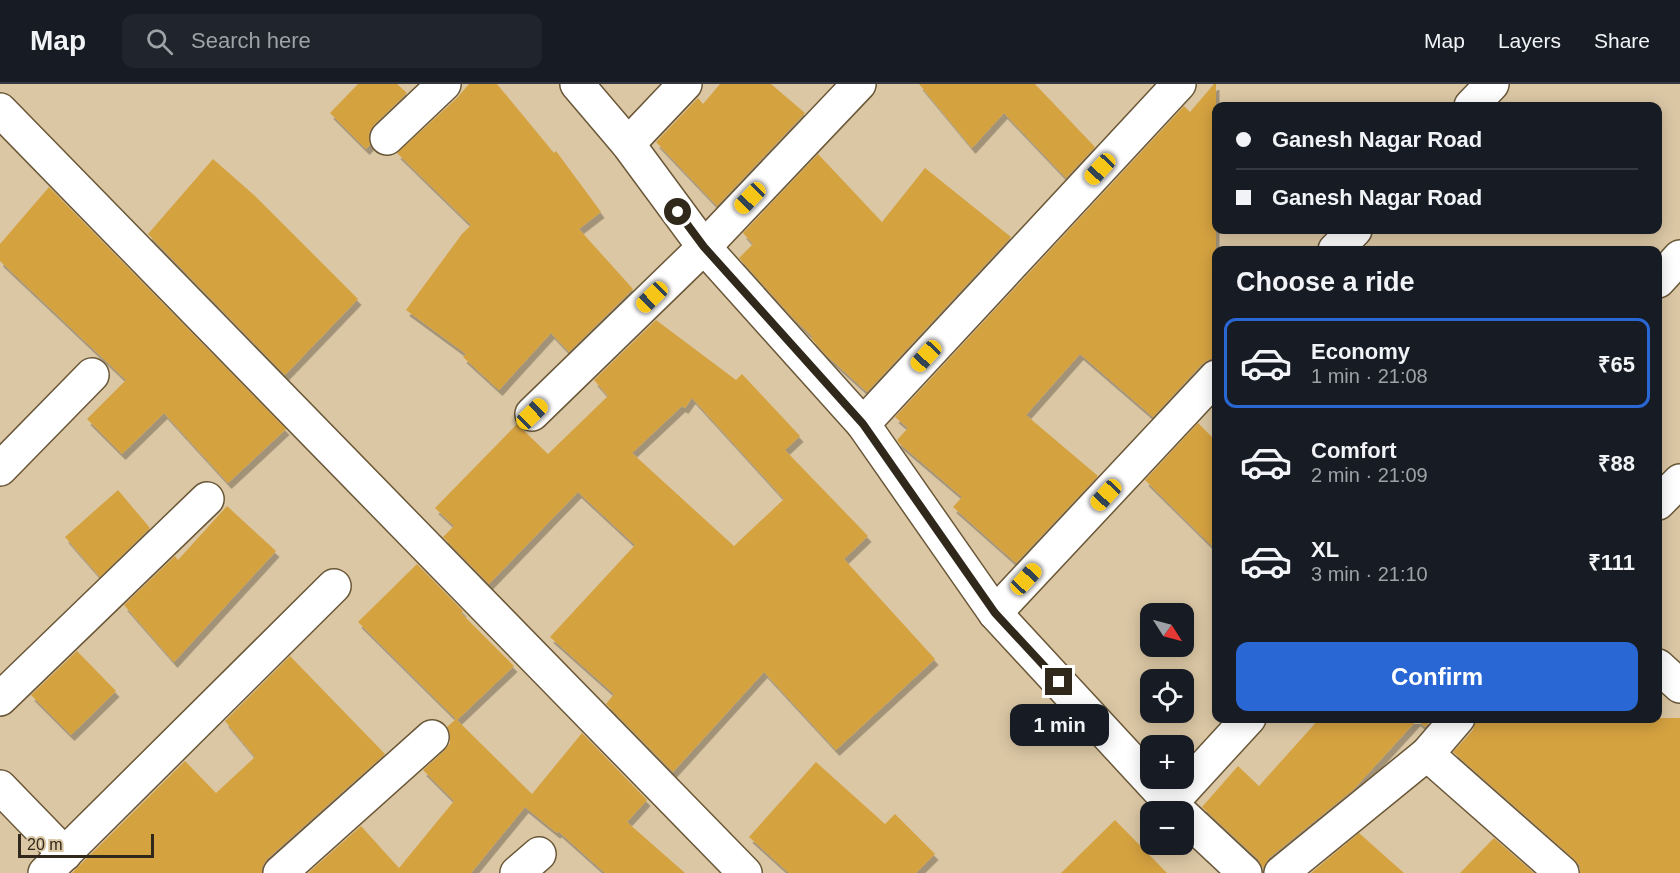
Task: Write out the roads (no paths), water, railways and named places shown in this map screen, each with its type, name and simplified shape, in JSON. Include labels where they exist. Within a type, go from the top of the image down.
[{"type":"street","points":[[387,138],[444,84]]},
{"type":"street","points":[[577,84],[628,144],[704,247],[863,424],[995,613],[1169,801]]},
{"type":"street","points":[[628,144],[685,84]]},
{"type":"street","points":[[532,414],[704,247],[859,84]]},
{"type":"street","points":[[863,424],[1179,84]]},
{"type":"street","points":[[1475,102],[1492,84]]},
{"type":"street","points":[[0,111],[745,873]]},
{"type":"street","points":[[1339,246],[1351,234]]},
{"type":"street","points":[[1662,277],[1680,257]]},
{"type":"street","points":[[0,469],[92,375]]},
{"type":"street","points":[[995,613],[1212,381]]},
{"type":"street","points":[[1662,499],[1680,481]]},
{"type":"street","points":[[0,699],[207,499]]},
{"type":"street","points":[[0,788],[55,864],[334,586]]},
{"type":"street","points":[[1662,670],[1680,686]]},
{"type":"street","points":[[1184,801],[1245,723]]},
{"type":"street","points":[[1281,873],[1427,754],[1454,723]]},
{"type":"street","points":[[280,873],[432,737]]},
{"type":"street","points":[[1427,754],[1562,873]]},
{"type":"street","points":[[1194,826],[1245,873]]}]
